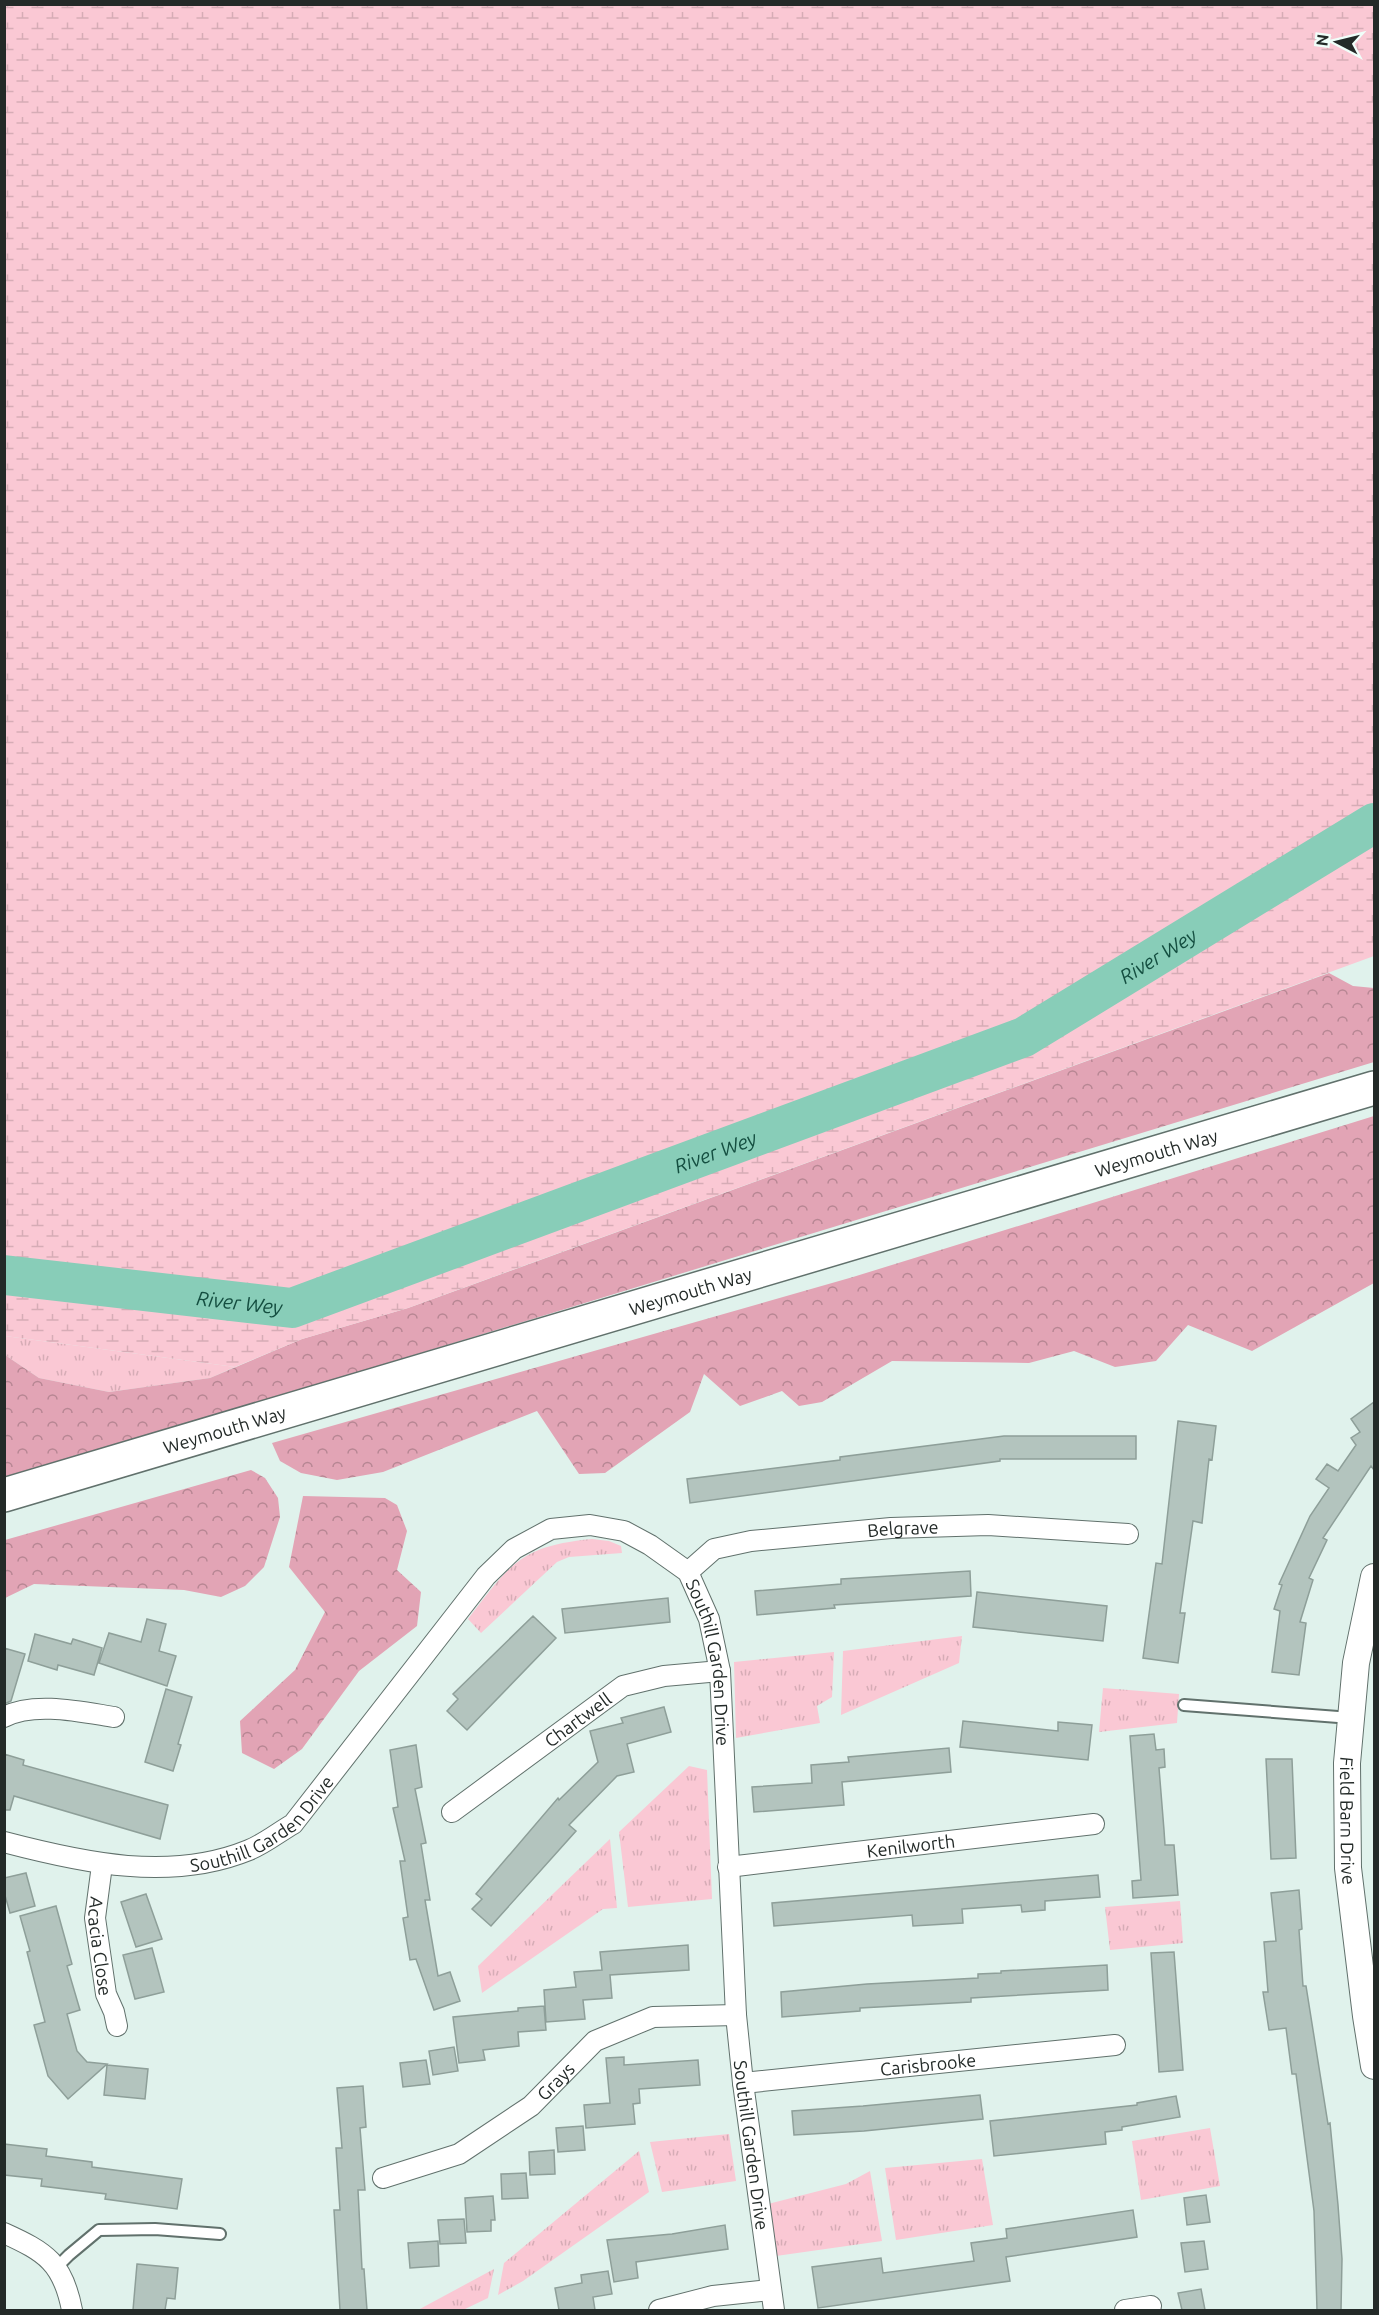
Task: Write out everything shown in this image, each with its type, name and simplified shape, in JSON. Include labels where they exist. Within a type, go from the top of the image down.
[{"type":"highway","name":"Weymouth Way","points":[[4,1495],[1374,1088]]},
{"type":"street","name":"Southill Garden Drive","points":[[4,1842],[102,1865],[190,1867],[250,1850],[293,1824],[486,1576],[514,1549],[551,1529],[590,1525],[624,1531],[650,1545],[688,1572],[709,1619],[720,1671],[736,2015],[774,2310]]},
{"type":"street","name":"Belgrave","points":[[688,1572],[714,1549],[751,1541],[891,1528],[988,1525],[1128,1534]]},
{"type":"street","name":"Field Barn Drive","points":[[1374,1577],[1356,1663],[1347,1763],[1348,1868],[1374,2066]]},
{"type":"street","name":"Chartwell","points":[[452,1812],[623,1686],[664,1676],[720,1671]]},
{"type":"street","points":[[4,1717],[29,1709],[72,1710],[114,1717]]},
{"type":"street","name":"Kenilworth","points":[[728,1867],[1094,1824]]},
{"type":"street","name":"Acacia Close","points":[[102,1865],[95,1918],[106,1994],[117,2026]]},
{"type":"street","name":"Grays","points":[[382,2178],[459,2154],[531,2106],[595,2041],[653,2017],[736,2015]]},
{"type":"street","name":"Carisbrooke","points":[[743,2082],[1115,2045]]},
{"type":"street","points":[[4,2233],[37,2248],[56,2268],[68,2292],[72,2310]]},
{"type":"street","points":[[659,2310],[713,2296],[770,2290]]},
{"type":"street","points":[[1125,2310],[1151,2306]]},
{"type":"lane","points":[[1184,1705],[1351,1718]]},
{"type":"lane","points":[[56,2268],[69,2254],[99,2230],[155,2229],[220,2234]]},
{"type":"green space","points":[[5,4],[1374,5],[1374,956],[408,1308],[302,1339],[235,1367],[5,1336]]},
{"type":"green space","points":[[1329,973],[1353,986],[1374,988],[1374,1062],[5,1480],[5,1355],[39,1378],[109,1392],[210,1378],[302,1339],[408,1308]]},
{"type":"green space","points":[[1374,1116],[1374,1283],[1252,1351],[1188,1325],[1156,1361],[1115,1367],[1074,1351],[1029,1363],[892,1361],[822,1402],[799,1406],[782,1391],[740,1406],[704,1374],[690,1412],[605,1473],[579,1474],[537,1411],[383,1472],[337,1480],[301,1473],[280,1461],[272,1443],[853,1277]]},
{"type":"green space","points":[[5,1336],[235,1367],[210,1378],[109,1392],[39,1378],[5,1355]]},
{"type":"green space","points":[[251,1470],[265,1478],[278,1498],[280,1517],[264,1567],[245,1586],[221,1597],[184,1590],[34,1584],[5,1598],[5,1540]]},
{"type":"green space","points":[[303,1496],[385,1498],[397,1505],[407,1531],[397,1570],[421,1592],[417,1626],[359,1671],[302,1749],[274,1769],[242,1753],[240,1721],[295,1670],[325,1612],[289,1567]]},
{"type":"green space","points":[[592,1539],[609,1541],[621,1546],[622,1553],[569,1557],[557,1562],[481,1633],[468,1619],[506,1572],[518,1561],[548,1547]]},
{"type":"green space","points":[[962,1636],[959,1663],[841,1715],[843,1651]]},
{"type":"green space","points":[[834,1652],[832,1697],[817,1706],[820,1723],[736,1738],[734,1662]]},
{"type":"green space","points":[[1103,1688],[1179,1694],[1177,1723],[1099,1732]]},
{"type":"green space","points":[[689,1766],[707,1770],[712,1899],[628,1907],[619,1832]]},
{"type":"green space","points":[[610,1839],[617,1908],[603,1909],[482,1993],[478,1966]]},
{"type":"green space","points":[[1180,1901],[1183,1943],[1110,1950],[1105,1907]]},
{"type":"green space","points":[[1210,2128],[1220,2186],[1141,2200],[1132,2141]]},
{"type":"green space","points":[[729,2134],[736,2181],[662,2192],[650,2142]]},
{"type":"green space","points":[[639,2151],[649,2192],[523,2281],[498,2295],[504,2263]]},
{"type":"green space","points":[[982,2159],[993,2225],[896,2240],[885,2168]]},
{"type":"green space","points":[[870,2171],[882,2241],[776,2256],[768,2204],[846,2184]]},
{"type":"green space","points":[[494,2269],[488,2298],[463,2310],[418,2310]]},
{"type":"building","points":[[1374,1402],[1374,1470],[1371,1466],[1323,1538],[1327,1540],[1309,1578],[1313,1580],[1300,1622],[1306,1623],[1299,1675],[1272,1672],[1280,1611],[1274,1609],[1282,1585],[1279,1584],[1310,1516],[1329,1488],[1316,1479],[1327,1464],[1338,1471],[1356,1445],[1351,1438],[1360,1432],[1351,1419]]},
{"type":"building","points":[[1178,1421],[1216,1426],[1212,1460],[1209,1459],[1202,1523],[1193,1521],[1180,1613],[1185,1613],[1178,1663],[1143,1658],[1156,1563],[1162,1564]]},
{"type":"building","points":[[1004,1436],[1136,1436],[1136,1459],[1000,1459],[1000,1461],[690,1503],[687,1479]]},
{"type":"building","points":[[970,1571],[971,1596],[834,1605],[835,1608],[757,1615],[755,1591],[841,1584],[841,1579]]},
{"type":"building","points":[[977,1592],[1107,1606],[1103,1641],[973,1627]]},
{"type":"building","points":[[668,1598],[670,1622],[565,1633],[562,1609]]},
{"type":"building","points":[[533,1616],[556,1638],[467,1730],[447,1711],[458,1699],[453,1694]]},
{"type":"building","points":[[147,1619],[166,1624],[159,1651],[176,1656],[167,1686],[99,1663],[109,1633],[141,1642]]},
{"type":"building","points":[[35,1634],[71,1644],[73,1639],[102,1648],[94,1675],[58,1665],[57,1670],[28,1661]]},
{"type":"building","points":[[4,1648],[25,1654],[11,1701],[4,1704]]},
{"type":"building","points":[[166,1689],[192,1697],[178,1744],[181,1745],[173,1771],[145,1762]]},
{"type":"building","points":[[664,1707],[671,1732],[627,1744],[634,1772],[617,1776],[569,1825],[576,1831],[491,1926],[472,1909],[482,1899],[476,1894],[558,1798],[559,1800],[598,1762],[590,1731],[623,1723],[621,1718]]},
{"type":"building","points":[[963,1721],[1058,1731],[1058,1722],[1092,1725],[1088,1760],[960,1747]]},
{"type":"building","points":[[1154,1734],[1156,1750],[1164,1749],[1165,1767],[1159,1768],[1165,1845],[1174,1845],[1178,1895],[1133,1898],[1132,1881],[1141,1880],[1130,1736]]},
{"type":"building","points":[[416,1745],[422,1787],[415,1789],[426,1843],[421,1844],[430,1900],[425,1900],[438,1976],[450,1972],[460,2001],[434,2010],[416,1959],[410,1960],[403,1918],[408,1917],[400,1861],[405,1861],[393,1808],[398,1807],[390,1750]]},
{"type":"building","points":[[949,1748],[951,1772],[842,1782],[844,1805],[754,1812],[752,1787],[812,1783],[811,1765],[849,1762],[848,1757]]},
{"type":"building","points":[[4,1754],[24,1760],[23,1765],[168,1805],[160,1839],[14,1796],[10,1810],[4,1810]]},
{"type":"building","points":[[1266,1759],[1292,1759],[1296,1858],[1271,1859]]},
{"type":"building","points":[[26,1873],[35,1906],[10,1913],[4,1892],[4,1878]]},
{"type":"building","points":[[1098,1875],[1100,1897],[1045,1901],[1045,1910],[1022,1912],[1021,1905],[962,1909],[963,1923],[913,1926],[912,1915],[774,1926],[772,1903]]},
{"type":"building","points":[[1299,1890],[1303,1986],[1306,1986],[1328,2124],[1330,2123],[1342,2259],[1341,2310],[1317,2310],[1314,2211],[1296,2074],[1292,2074],[1286,2028],[1269,2030],[1263,1992],[1268,1992],[1264,1942],[1276,1941],[1271,1893]]},
{"type":"building","points":[[146,1894],[162,1939],[136,1947],[121,1902]]},
{"type":"building","points":[[56,1906],[72,1964],[67,1966],[80,2010],[67,2014],[77,2051],[87,2062],[107,2064],[68,2099],[48,2076],[34,2025],[45,2022],[20,1916]]},
{"type":"building","points":[[688,1945],[689,1970],[610,1975],[612,1998],[583,2000],[585,2019],[546,2022],[544,1990],[576,1987],[574,1972],[602,1970],[600,1952]]},
{"type":"building","points":[[152,1948],[164,1992],[135,1999],[123,1955]]},
{"type":"building","points":[[1174,1952],[1183,2070],[1159,2072],[1151,1953]]},
{"type":"building","points":[[1107,1965],[1108,1990],[971,1998],[971,2002],[860,2008],[860,2011],[782,2017],[781,1992],[867,1984],[978,1978],[978,1974],[1001,1973],[1001,1971]]},
{"type":"building","points":[[544,2006],[546,2030],[518,2032],[519,2046],[483,2050],[485,2060],[459,2063],[453,2017],[518,2011],[518,2008]]},
{"type":"building","points":[[454,2047],[458,2071],[433,2075],[429,2051]]},
{"type":"building","points":[[624,2057],[624,2065],[698,2060],[700,2085],[639,2089],[640,2103],[633,2104],[635,2124],[586,2128],[584,2105],[610,2103],[606,2058]]},
{"type":"building","points":[[426,2060],[430,2084],[403,2087],[400,2063]]},
{"type":"building","points":[[107,2065],[148,2069],[145,2099],[104,2095]]},
{"type":"building","points":[[363,2086],[366,2127],[360,2128],[365,2190],[358,2190],[362,2269],[364,2269],[367,2310],[340,2310],[334,2210],[340,2210],[336,2148],[342,2148],[337,2088]]},
{"type":"building","points":[[980,2095],[983,2119],[864,2131],[794,2135],[792,2111]]},
{"type":"building","points":[[1176,2096],[1180,2117],[1105,2132],[1106,2144],[994,2156],[990,2121],[1137,2105],[1137,2103]]},
{"type":"building","points":[[583,2126],[585,2150],[558,2152],[556,2128]]},
{"type":"building","points":[[4,2144],[47,2149],[46,2156],[92,2162],[92,2167],[182,2179],[177,2209],[105,2199],[106,2194],[41,2186],[42,2179],[4,2175]]},
{"type":"building","points":[[554,2150],[555,2174],[530,2175],[529,2152]]},
{"type":"building","points":[[526,2173],[528,2198],[502,2199],[501,2174]]},
{"type":"building","points":[[1206,2195],[1210,2222],[1187,2225],[1184,2198]]},
{"type":"building","points":[[493,2196],[495,2220],[491,2220],[491,2231],[467,2232],[465,2198]]},
{"type":"building","points":[[1133,2210],[1137,2237],[1006,2257],[1010,2281],[818,2308],[812,2267],[881,2258],[883,2273],[974,2261],[971,2243],[1007,2238],[1006,2229]]},
{"type":"building","points":[[464,2219],[466,2243],[440,2244],[438,2220]]},
{"type":"building","points":[[725,2225],[728,2249],[636,2262],[638,2278],[614,2282],[607,2240],[672,2234]]},
{"type":"building","points":[[438,2241],[439,2266],[410,2268],[408,2243]]},
{"type":"building","points":[[1204,2241],[1208,2269],[1185,2272],[1181,2243]]},
{"type":"building","points":[[137,2264],[178,2268],[175,2299],[167,2298],[165,2310],[133,2310]]},
{"type":"building","points":[[608,2271],[612,2294],[593,2297],[595,2310],[559,2310],[555,2288],[582,2283],[581,2275]]},
{"type":"building","points":[[1201,2289],[1205,2310],[1182,2310],[1178,2293]]},
{"type":"waterway","name":"River Wey","points":[[4,1275],[292,1308],[1024,1037],[1374,823]]}]
